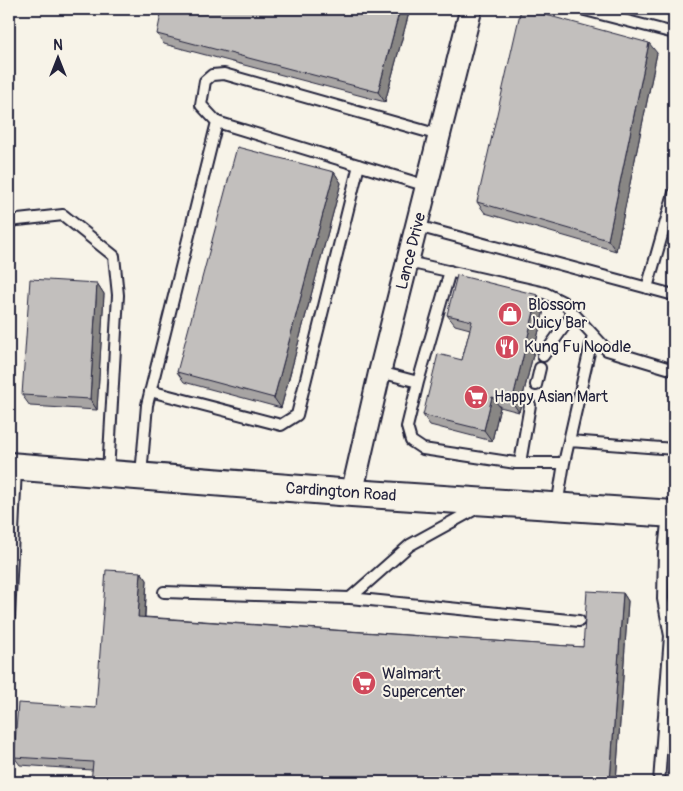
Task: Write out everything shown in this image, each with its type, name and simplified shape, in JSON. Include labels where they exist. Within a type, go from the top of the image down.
[{"type":"street","name":"Lance Drive","points":[[352,493],[380,372],[471,9]]},
{"type":"street","name":"Cardington Road","points":[[13,466],[352,493],[671,514]]},
{"type":"lane","points":[[580,9],[674,33]]},
{"type":"lane","points":[[427,186],[217,122],[201,105],[205,81],[212,75],[224,74],[440,135]]},
{"type":"lane","points":[[141,476],[147,405],[150,391],[217,122]]},
{"type":"lane","points":[[150,391],[281,425],[297,415],[359,166]]},
{"type":"lane","points":[[647,288],[674,193]]},
{"type":"lane","points":[[9,222],[63,215],[114,256],[118,295],[108,474]]},
{"type":"lane","points":[[417,226],[674,295]]},
{"type":"lane","points":[[408,262],[546,293],[562,302],[607,350],[674,370]]},
{"type":"lane","points":[[450,271],[418,382],[408,427],[411,441],[423,449],[520,463],[564,463]]},
{"type":"lane","points":[[543,356],[573,314]]},
{"type":"lane","points":[[557,506],[564,463],[593,335]]},
{"type":"lane","points":[[536,385],[540,368]]},
{"type":"lane","points":[[380,372],[418,382]]},
{"type":"lane","points":[[520,463],[530,405]]},
{"type":"lane","points":[[570,441],[674,449]]},
{"type":"lane","points":[[9,618],[13,466]]},
{"type":"lane","points":[[350,598],[410,545],[489,502]]},
{"type":"lane","points":[[659,782],[670,636],[663,599],[664,551],[671,514]]},
{"type":"lane","points":[[164,592],[350,598],[579,621]]},
{"type":"building","points":[[162,9],[400,9],[378,92],[157,34]]},
{"type":"building","points":[[521,9],[649,43],[608,240],[477,202]]},
{"type":"building","points":[[237,147],[334,172],[274,398],[177,372]]},
{"type":"building","points":[[457,275],[538,295],[512,402],[492,397],[484,430],[423,415],[438,354],[462,360],[472,321],[447,315]]},
{"type":"building","points":[[30,279],[97,283],[90,399],[22,395]]},
{"type":"building","name":"Walmart Supercenter","points":[[106,570],[141,572],[138,617],[583,647],[587,591],[623,593],[610,782],[91,782],[93,762],[14,757],[18,703],[96,708]]},
{"type":"place","name":"Blossom Juicy Bar","points":[[510,314]]},
{"type":"place","name":"Kung Fu Noodle","points":[[507,347]]},
{"type":"place","name":"Happy Asian Mart","points":[[476,397]]},
{"type":"place","name":"Walmart Supercenter","points":[[364,683]]}]
